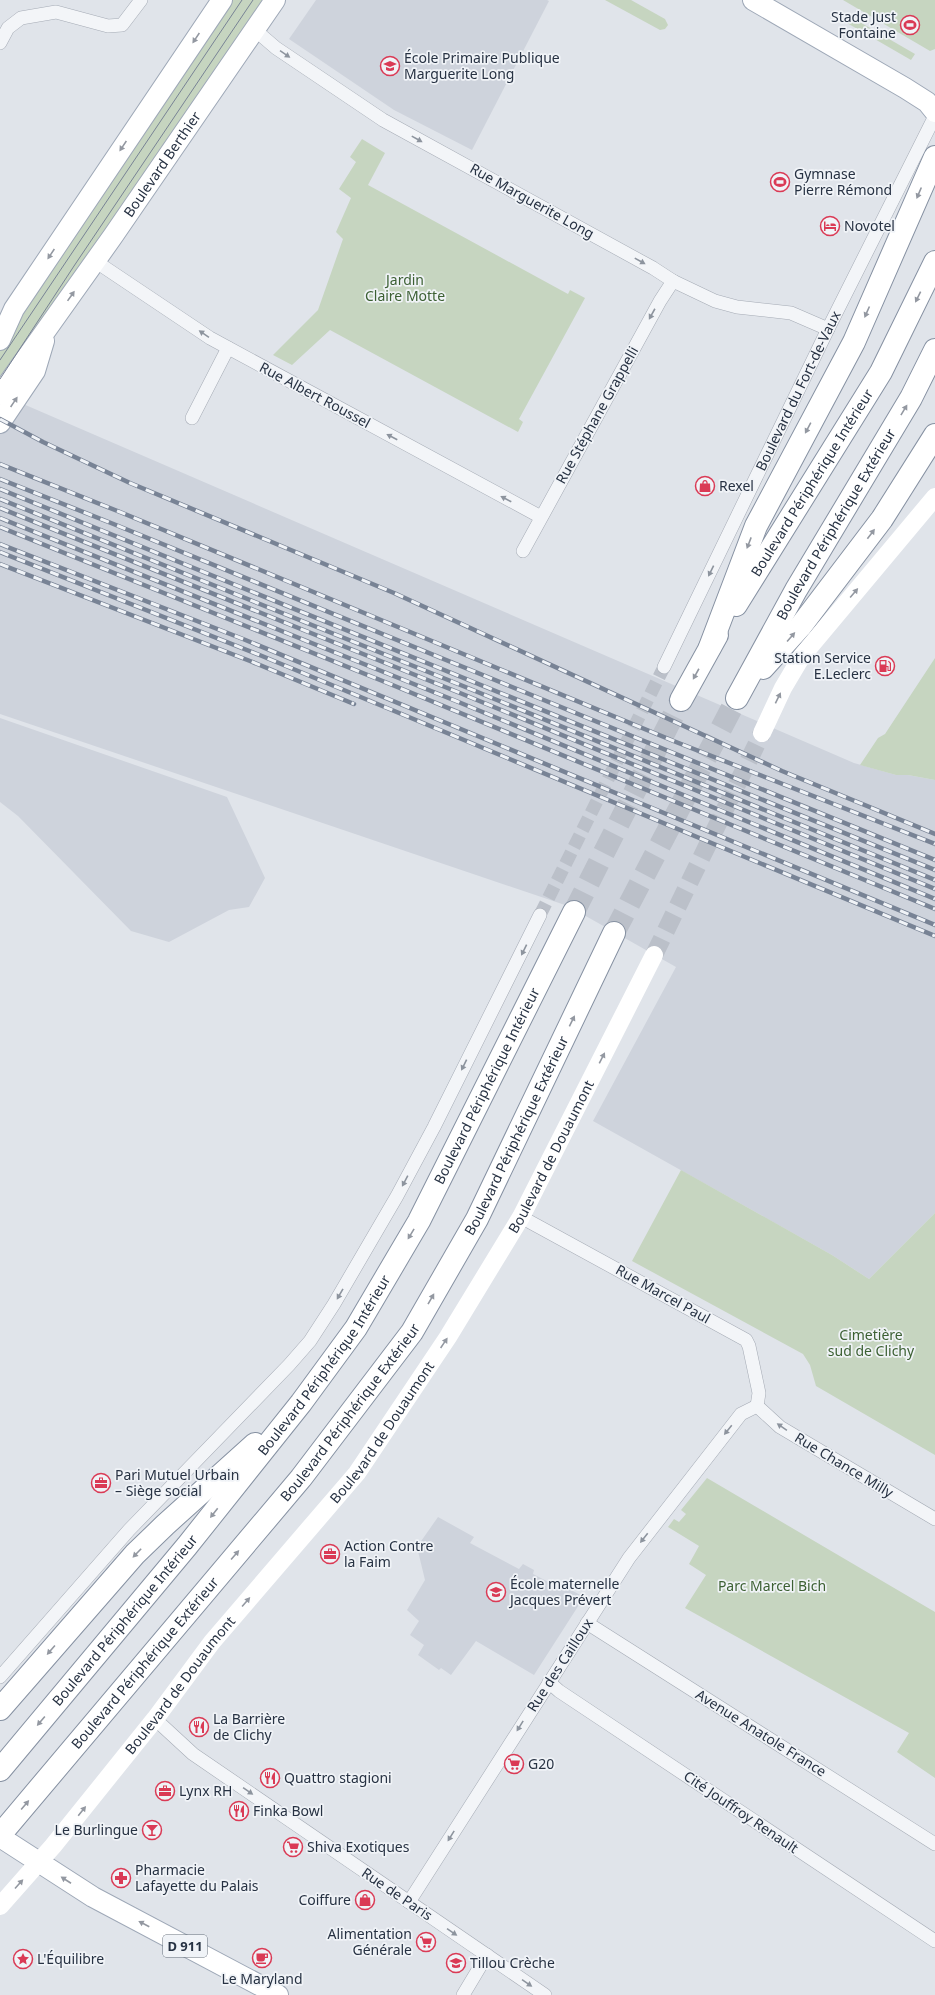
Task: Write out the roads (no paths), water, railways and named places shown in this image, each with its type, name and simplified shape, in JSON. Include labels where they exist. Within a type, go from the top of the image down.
[{"type":"highway","points":[[710,647],[756,526],[854,342],[935,157]]},
{"type":"highway","name":"Boulevard Périphérique Intérieur","points":[[681,700],[710,647],[881,372],[935,262]]},
{"type":"highway","name":"Boulevard Périphérique Extérieur","points":[[935,350],[911,398],[796,590],[737,698],[800,627],[882,519],[935,435]]},
{"type":"highway","name":"Boulevard Périphérique Intérieur","points":[[0,1770],[187,1546],[301,1403],[356,1328],[419,1221],[574,912]]},
{"type":"highway","name":"Boulevard Périphérique Extérieur","points":[[0,1836],[301,1478],[412,1332],[477,1219],[614,933]]},
{"type":"highway","points":[[0,1709],[135,1554],[164,1525],[301,1403]]},
{"type":"main road","points":[[0,340],[7,316],[222,0]]},
{"type":"main road","name":"Boulevard Berthier","points":[[0,395],[96,261],[275,0]]},
{"type":"main road","points":[[753,0],[933,108]]},
{"type":"main road","name":"Boulevard Berthier","points":[[0,423],[35,371],[48,328]]},
{"type":"main road","points":[[762,733],[783,688],[802,656],[935,497]]},
{"type":"main road","name":"Boulevard de Douaumont","points":[[0,1906],[39,1862],[155,1719],[212,1642],[357,1473],[448,1337],[521,1216],[654,955]]},
{"type":"main road","points":[[0,1836],[39,1862]]},
{"type":"main road","name":"D 911","points":[[39,1862],[93,1897],[278,1995]]},
{"type":"street","points":[[0,43],[8,28],[21,18],[56,12],[108,26],[122,25],[141,0]]},
{"type":"street","name":"Rue Marguerite Long","points":[[255,30],[276,48],[383,120],[646,264],[673,281],[715,301],[737,307],[791,313],[828,329]]},
{"type":"street","name":"Boulevard du Fort-de-Vaux","points":[[664,667],[828,329],[933,108]]},
{"type":"street","name":"Rue Albert Roussel","points":[[96,261],[210,338],[541,517]]},
{"type":"street","name":"Rue Stéphane Grappelli","points":[[522,551],[660,301],[673,281]]},
{"type":"street","points":[[192,418],[228,348]]},
{"type":"street","points":[[0,1677],[129,1530],[289,1365],[310,1341],[334,1304],[397,1196],[540,915]]},
{"type":"street","name":"Rue Marcel Paul","points":[[521,1216],[746,1340],[759,1393],[758,1406]]},
{"type":"street","name":"Rue Chance Milly","points":[[758,1406],[780,1427],[935,1519]]},
{"type":"street","name":"Rue des Cailloux","points":[[409,1902],[629,1558],[741,1414],[758,1406]]},
{"type":"street","name":"Avenue Anatole France","points":[[587,1623],[935,1844]]},
{"type":"street","name":"Cité Jouffroy Renault","points":[[549,1682],[559,1691],[935,1941]]},
{"type":"street","name":"Rue de Paris","points":[[155,1719],[192,1754],[545,1995]]},
{"type":"street","points":[[463,1995],[487,1955]]},
{"type":"tunnel","points":[[540,915],[664,667]]},
{"type":"tunnel","points":[[614,933],[737,698]]},
{"type":"tunnel","points":[[574,912],[681,700]]},
{"type":"tunnel","points":[[654,955],[762,733]]},
{"type":"tram line","points":[[0,360],[242,0]]},
{"type":"tram line","points":[[0,379],[253,0]]},
{"type":"railway","points":[[0,419],[43,442],[130,483],[394,593],[782,771],[935,834]]},
{"type":"railway","points":[[0,464],[120,512],[676,742],[935,844]]},
{"type":"railway","points":[[0,479],[935,860]]},
{"type":"railway","points":[[0,489],[935,870]]},
{"type":"railway","points":[[0,499],[463,686],[935,880]]},
{"type":"railway","points":[[0,508],[460,693],[935,889]]},
{"type":"railway","points":[[0,518],[456,701],[935,899]]},
{"type":"railway","points":[[0,527],[390,684],[935,909]]},
{"type":"railway","points":[[0,544],[243,639],[935,925]]},
{"type":"railway","points":[[0,552],[262,656],[935,936]]},
{"type":"railway","points":[[0,564],[250,661],[354,704]]},
{"type":"place","name":"Stade Just Fontaine","points":[[910,25]]},
{"type":"place","name":"École Primaire Publique Marguerite Long","points":[[390,66]]},
{"type":"place","name":"Gymnase Pierre Rémond","points":[[780,182]]},
{"type":"place","name":"Novotel","points":[[830,226]]},
{"type":"place","name":"Rexel","points":[[705,486]]},
{"type":"place","name":"Station Service E.Leclerc","points":[[885,666]]},
{"type":"place","name":"Pari Mutuel Urbain – Siège social","points":[[101,1483]]},
{"type":"place","name":"Action Contre la Faim","points":[[330,1554]]},
{"type":"place","name":"École maternelle Jacques Prévert","points":[[496,1592]]},
{"type":"place","name":"La Barrière de Clichy","points":[[199,1727]]},
{"type":"place","name":"G20","points":[[514,1764]]},
{"type":"place","name":"Quattro stagioni","points":[[270,1778]]},
{"type":"place","name":"Lynx RH","points":[[165,1791]]},
{"type":"place","name":"Finka Bowl","points":[[239,1811]]},
{"type":"place","name":"Le Burlingue","points":[[152,1830]]},
{"type":"place","name":"Shiva Exotiques","points":[[293,1847]]},
{"type":"place","name":"Pharmacie Lafayette du Palais","points":[[121,1878]]},
{"type":"place","name":"Coiffure","points":[[365,1900]]},
{"type":"place","name":"Alimentation Générale","points":[[426,1942]]},
{"type":"place","name":"Le Maryland","points":[[262,1958]]},
{"type":"place","name":"L'Équilibre","points":[[23,1959]]},
{"type":"place","name":"Tillou Crèche","points":[[456,1963]]},
{"type":"park label","name":"Jardin Claire Motte","points":[[405,288]]},
{"type":"park label","name":"Cimetière sud de Clichy","points":[[871,1344]]},
{"type":"park label","name":"Parc Marcel Bich","points":[[772,1586]]}]
